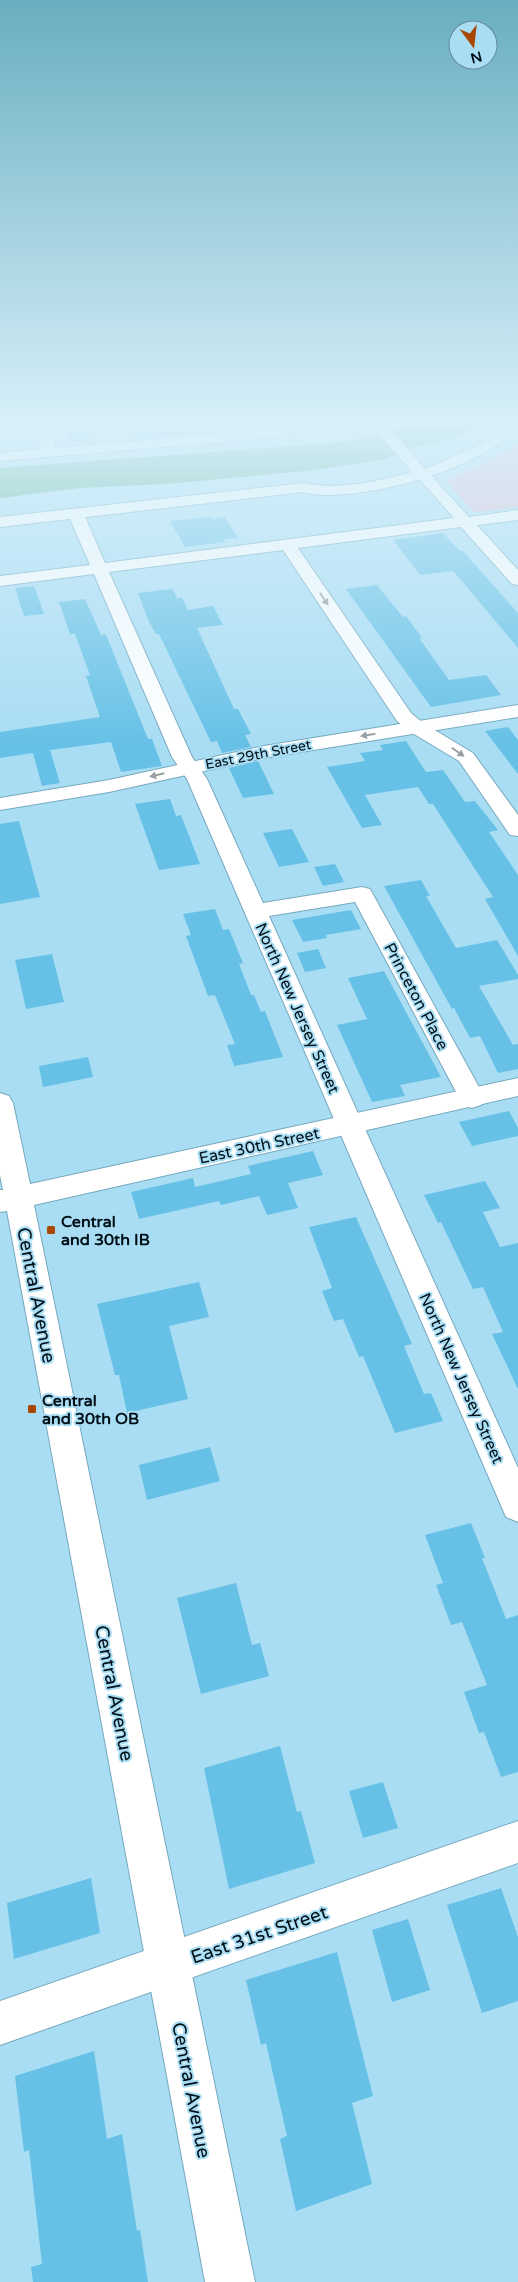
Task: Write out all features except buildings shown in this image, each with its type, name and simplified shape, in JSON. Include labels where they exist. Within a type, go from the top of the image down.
[{"type":"street","name":"North New Jersey Street","points":[[82,528],[182,757],[197,778],[518,1506]]},
{"type":"street","points":[[0,580],[406,528]]},
{"type":"street","points":[[471,528],[518,580]]},
{"type":"street","points":[[287,544],[402,714],[416,727],[466,757],[518,830]]},
{"type":"street","name":"East 29th Street","points":[[0,804],[109,786],[264,752],[518,710]]},
{"type":"street","name":"Princeton Place","points":[[255,911],[362,894],[472,1098]]},
{"type":"street","name":"East 30th Street","points":[[9,1200],[518,1087]]},
{"type":"street","name":"Central Avenue","points":[[0,1103],[9,1200],[168,1966],[230,2282]]},
{"type":"street","name":"East 31st Street","points":[[0,2023],[168,1966],[518,1842]]},
{"type":"place","name":"Central and 30th IB","points":[[51,1230]]},
{"type":"place","name":"Central and 30th OB","points":[[32,1409]]}]
